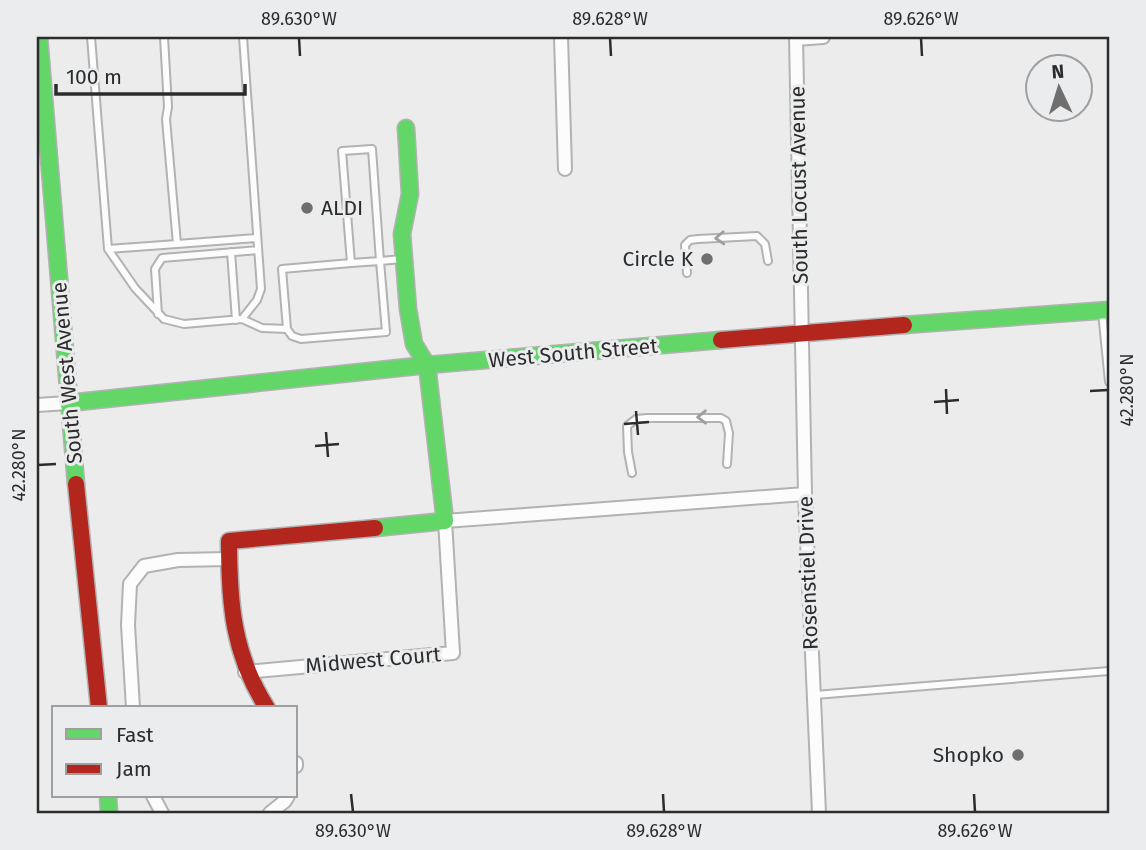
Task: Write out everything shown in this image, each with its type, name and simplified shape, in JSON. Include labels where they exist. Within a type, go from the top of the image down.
[{"type":"main road","name":"South West Avenue","points":[[40,37],[68,403],[99,706]]},
{"type":"main road","name":"Midwest Court","points":[[406,128],[410,194],[402,227],[410,328],[414,344],[427,365],[445,521]]},
{"type":"main road","name":"West South Street","points":[[68,403],[427,365],[1105,310]]},
{"type":"main road","points":[[266,706],[246,673],[233,624],[228,574],[229,541],[445,521]]},
{"type":"street","points":[[561,37],[565,169]]},
{"type":"street","points":[[796,38],[823,37]]},
{"type":"street","name":"South Locust Avenue","points":[[796,38],[802,333]]},
{"type":"street","name":"Rosenstiel Drive","points":[[802,333],[805,494],[819,813]]},
{"type":"street","name":"West South Street","points":[[37,405],[68,403]]},
{"type":"street","points":[[445,521],[805,494]]},
{"type":"street","name":"Midwest Court","points":[[246,673],[453,653],[445,521]]},
{"type":"street","points":[[133,706],[128,625],[130,584],[144,566],[178,560],[229,559]]},
{"type":"street","points":[[270,813],[287,798]]},
{"type":"lane","points":[[91,37],[108,249],[158,314],[170,321],[184,324],[239,320],[262,328],[287,329]]},
{"type":"lane","points":[[164,37],[168,107],[166,119],[177,244]]},
{"type":"lane","points":[[239,320],[260,293],[243,37]]},
{"type":"lane","points":[[351,263],[342,151],[372,149],[380,261],[386,332],[301,339],[292,336],[287,329],[282,269],[351,263],[380,261],[404,259]]},
{"type":"lane","points":[[687,273],[685,245],[691,240],[757,236],[765,244],[768,261]]},
{"type":"lane","points":[[108,249],[257,238]]},
{"type":"lane","points":[[158,314],[155,269],[159,259],[258,250]]},
{"type":"lane","points":[[231,252],[239,320]]},
{"type":"lane","points":[[1105,310],[1109,382]]},
{"type":"lane","points":[[632,473],[627,426],[636,419],[721,418],[726,421],[729,433],[727,464]]},
{"type":"lane","points":[[813,695],[1109,671]]},
{"type":"traffic: fast","points":[[39,37],[76,484]]},
{"type":"traffic: fast","points":[[375,528],[445,521],[427,365],[414,344],[408,309],[402,234],[410,194],[406,128]]},
{"type":"traffic: fast","points":[[904,325],[1109,310]]},
{"type":"traffic: fast","points":[[68,403],[427,365],[721,340]]},
{"type":"traffic: fast","points":[[108,798],[109,813]]},
{"type":"traffic: jam","points":[[721,340],[904,325]]},
{"type":"traffic: jam","points":[[76,484],[99,706]]},
{"type":"traffic: jam","points":[[266,706],[247,668],[235,628],[229,541],[375,528]]},
{"type":"place","name":"ALDI","points":[[307,208]]},
{"type":"place","name":"Circle K","points":[[707,259]]},
{"type":"place","name":"Shopko","points":[[1018,755]]}]
